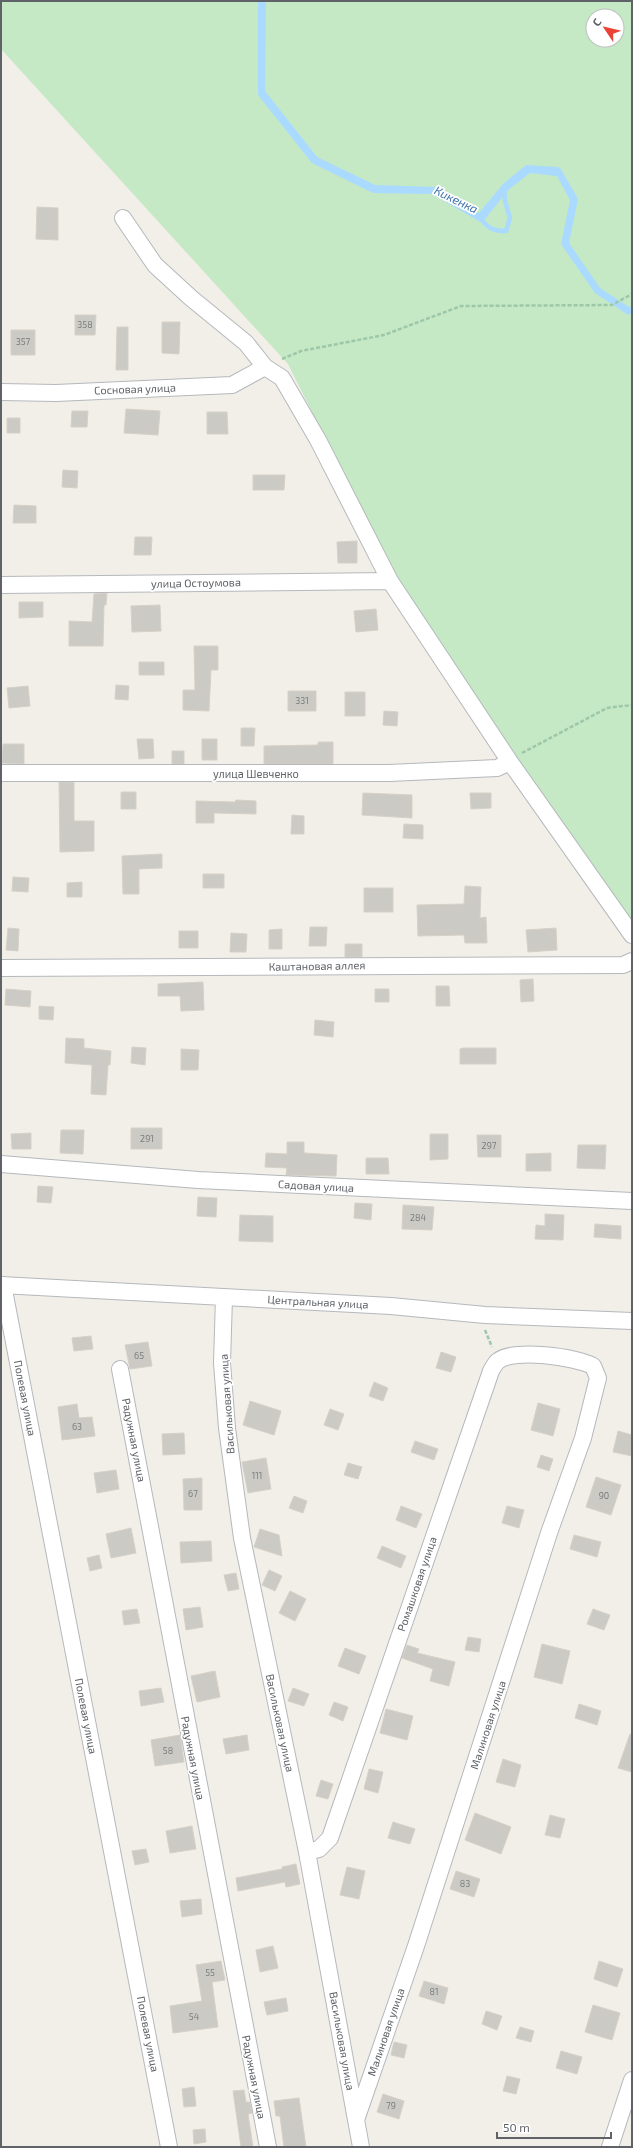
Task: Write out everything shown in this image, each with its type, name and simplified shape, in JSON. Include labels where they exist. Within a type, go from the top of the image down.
[{"type":"street","points":[[123,218],[155,265],[191,298],[246,343],[265,367],[282,378],[318,440],[390,581],[510,762],[632,935]]},
{"type":"street","name":"Сосновая улица","points":[[1,392],[56,393],[232,385],[265,367]]},
{"type":"street","name":"улица Остоумова","points":[[1,585],[390,581]]},
{"type":"street","name":"улица Шевченко","points":[[1,773],[389,774],[497,768],[510,762]]},
{"type":"street","name":"Каштановая аллея","points":[[1,968],[615,965],[632,961]]},
{"type":"street","name":"Садовая улица","points":[[1,1164],[198,1180],[632,1201]]},
{"type":"street","name":"Центральная улица","points":[[2,1285],[391,1306],[485,1315],[632,1321]]},
{"type":"street","name":"Полевая улица","points":[[2,1285],[169,2147]]},
{"type":"street","name":"Васильковая улица","points":[[224,1297],[222,1362],[227,1428],[242,1538],[307,1852],[361,2147]]},
{"type":"street","name":"Ромашковая улица","points":[[307,1852],[319,1849],[330,1838],[491,1371],[498,1361],[510,1356],[555,1356]]},
{"type":"street","name":"Малиновая улица","points":[[356,2120],[416,1946],[549,1533],[583,1438],[598,1378],[596,1370],[583,1361],[555,1356]]},
{"type":"street","name":"Радужная улица","points":[[120,1370],[268,2147]]},
{"type":"street","points":[[610,2147],[632,2080]]},
{"type":"path","points":[[265,367],[301,351],[384,335],[461,306],[612,306],[632,294]]},
{"type":"path","points":[[510,762],[529,748],[607,708],[632,705]]},
{"type":"path","points":[[487,1334],[493,1350]]},
{"type":"green space","points":[[1,1],[632,1],[632,929],[395,579],[288,364],[1,49]]},
{"type":"water","name":"Кикенка","points":[[258,1],[266,1],[265,91],[317,157],[375,185],[435,187],[479,213],[503,184],[526,165],[558,167],[561,169],[578,199],[569,243],[600,288],[629,307],[632,306],[632,313],[628,315],[595,293],[561,244],[570,200],[557,176],[530,173],[508,190],[482,223],[432,194],[373,193],[312,163],[258,95]]},
{"type":"building","points":[[37,207],[58,208],[58,240],[36,239]]},
{"type":"building","points":[[75,315],[96,315],[95,335],[75,335]]},
{"type":"building","points":[[162,322],[180,322],[179,354],[162,353]]},
{"type":"building","points":[[117,327],[128,327],[128,370],[116,370]]},
{"type":"building","points":[[11,330],[35,330],[35,355],[11,355]]},
{"type":"building","points":[[126,409],[160,411],[158,435],[124,433]]},
{"type":"building","points":[[72,411],[88,411],[87,427],[71,427]]},
{"type":"building","points":[[207,412],[227,412],[228,434],[207,434]]},
{"type":"building","points":[[7,418],[20,418],[20,433],[7,433]]},
{"type":"building","points":[[63,470],[78,471],[77,488],[62,487]]},
{"type":"building","points":[[253,475],[285,475],[284,490],[253,490]]},
{"type":"building","points":[[14,505],[36,506],[36,523],[13,523]]},
{"type":"building","points":[[135,537],[152,537],[151,555],[134,555]]},
{"type":"building","points":[[357,541],[357,563],[338,563],[337,542]]},
{"type":"building","points":[[107,593],[106,605],[104,605],[103,646],[69,646],[69,621],[92,622],[94,594]]},
{"type":"building","points":[[19,602],[43,602],[43,617],[19,618]]},
{"type":"building","points":[[160,605],[161,631],[132,632],[131,606]]},
{"type":"building","points":[[376,609],[378,630],[356,632],[354,611]]},
{"type":"building","points":[[194,646],[218,646],[218,670],[211,670],[209,711],[183,710],[183,690],[195,690]]},
{"type":"building","points":[[139,662],[164,662],[164,675],[139,675]]},
{"type":"building","points":[[116,685],[129,686],[128,700],[115,699]]},
{"type":"building","points":[[28,686],[30,706],[9,708],[7,688]]},
{"type":"building","points":[[288,691],[316,691],[316,711],[288,711]]},
{"type":"building","points":[[345,692],[365,692],[365,716],[345,716]]},
{"type":"building","points":[[384,711],[398,712],[397,726],[383,725]]},
{"type":"building","points":[[241,728],[255,728],[254,746],[241,746]]},
{"type":"building","points":[[137,739],[153,739],[154,758],[139,759]]},
{"type":"building","points":[[202,739],[217,739],[217,760],[202,760]]},
{"type":"building","points":[[318,742],[333,742],[333,764],[264,764],[264,746],[318,745]]},
{"type":"building","points":[[3,744],[24,744],[24,764],[2,763]]},
{"type":"building","points":[[172,751],[184,751],[184,764],[172,764]]},
{"type":"building","points":[[59,782],[74,782],[74,821],[94,821],[94,851],[60,852]]},
{"type":"building","points":[[121,792],[136,792],[136,809],[121,809]]},
{"type":"building","points":[[363,793],[412,795],[412,818],[362,815]]},
{"type":"building","points":[[470,793],[491,793],[491,808],[471,809]]},
{"type":"building","points":[[236,800],[256,801],[256,814],[214,813],[214,823],[196,823],[196,801],[235,802]]},
{"type":"building","points":[[292,815],[304,816],[304,834],[291,834]]},
{"type":"building","points":[[404,824],[423,825],[423,839],[403,838]]},
{"type":"building","points":[[162,854],[162,868],[139,869],[139,894],[123,894],[122,856]]},
{"type":"building","points":[[203,874],[224,874],[224,888],[203,888]]},
{"type":"building","points":[[13,877],[29,878],[28,892],[12,891]]},
{"type":"building","points":[[82,882],[82,897],[67,897],[67,883]]},
{"type":"building","points":[[465,886],[481,887],[480,918],[486,917],[487,943],[465,943],[464,935],[418,936],[417,905],[464,904]]},
{"type":"building","points":[[364,888],[393,888],[393,912],[364,912]]},
{"type":"building","points":[[310,927],[327,927],[326,946],[309,946]]},
{"type":"building","points":[[8,928],[19,929],[18,951],[6,950]]},
{"type":"building","points":[[556,928],[557,950],[528,952],[526,930]]},
{"type":"building","points":[[282,929],[282,949],[269,949],[269,930]]},
{"type":"building","points":[[179,931],[198,931],[198,948],[179,948]]},
{"type":"building","points":[[231,933],[247,934],[246,952],[230,952]]},
{"type":"building","points":[[345,944],[362,944],[362,957],[345,957]]},
{"type":"building","points":[[533,979],[534,1001],[521,1002],[520,980]]},
{"type":"building","points":[[203,982],[204,1010],[181,1011],[180,996],[158,996],[158,984]]},
{"type":"building","points":[[436,986],[449,986],[450,1006],[436,1006]]},
{"type":"building","points":[[6,989],[31,991],[30,1007],[5,1005]]},
{"type":"building","points":[[375,989],[389,989],[389,1002],[375,1002]]},
{"type":"building","points":[[39,1006],[54,1007],[53,1020],[39,1019]]},
{"type":"building","points":[[315,1020],[334,1022],[333,1037],[314,1035]]},
{"type":"building","points":[[66,1038],[84,1039],[84,1048],[111,1051],[110,1065],[108,1065],[106,1095],[91,1094],[92,1065],[65,1063]]},
{"type":"building","points":[[132,1047],[146,1048],[145,1065],[131,1063]]},
{"type":"building","points":[[496,1048],[496,1064],[460,1064],[460,1049]]},
{"type":"building","points":[[181,1049],[199,1050],[198,1070],[181,1070]]},
{"type":"building","points":[[131,1128],[162,1128],[162,1149],[131,1149]]},
{"type":"building","points":[[61,1130],[84,1130],[83,1154],[60,1153]]},
{"type":"building","points":[[31,1133],[31,1149],[12,1149],[11,1134]]},
{"type":"building","points":[[430,1134],[448,1134],[448,1159],[430,1160]]},
{"type":"building","points":[[477,1135],[501,1135],[501,1157],[478,1157]]},
{"type":"building","points":[[287,1142],[304,1142],[304,1153],[337,1155],[336,1176],[286,1175],[287,1168],[265,1167],[266,1153],[287,1154]]},
{"type":"building","points":[[578,1145],[606,1145],[605,1169],[577,1168]]},
{"type":"building","points":[[551,1153],[551,1171],[526,1171],[526,1154]]},
{"type":"building","points":[[366,1158],[388,1158],[389,1174],[366,1174]]},
{"type":"building","points":[[38,1186],[53,1187],[51,1203],[37,1202]]},
{"type":"building","points":[[198,1197],[217,1198],[216,1217],[197,1216]]},
{"type":"building","points":[[355,1203],[372,1204],[371,1220],[354,1218]]},
{"type":"building","points":[[403,1205],[434,1207],[432,1230],[402,1229]]},
{"type":"building","points":[[545,1214],[564,1215],[563,1240],[535,1239],[536,1225],[545,1226]]},
{"type":"building","points":[[240,1215],[273,1216],[273,1242],[239,1241]]},
{"type":"building","points":[[595,1224],[621,1226],[621,1239],[594,1237]]},
{"type":"building","points":[[91,1336],[93,1349],[74,1351],[72,1338]]},
{"type":"building","points":[[148,1342],[152,1366],[130,1369],[125,1345]]},
{"type":"building","points":[[441,1352],[456,1357],[451,1372],[436,1368]]},
{"type":"building","points":[[374,1382],[388,1388],[383,1401],[369,1396]]},
{"type":"building","points":[[250,1401],[281,1411],[274,1435],[243,1425]]},
{"type":"building","points":[[538,1403],[560,1409],[553,1436],[531,1430]]},
{"type":"building","points":[[77,1404],[79,1418],[92,1417],[95,1436],[62,1440],[58,1407]]},
{"type":"building","points":[[330,1409],[344,1414],[338,1430],[324,1425]]},
{"type":"building","points":[[618,1431],[632,1435],[632,1456],[613,1452]]},
{"type":"building","points":[[184,1433],[185,1454],[163,1455],[162,1434]]},
{"type":"building","points":[[415,1441],[438,1449],[434,1460],[411,1452]]},
{"type":"building","points":[[541,1455],[553,1459],[549,1471],[537,1467]]},
{"type":"building","points":[[266,1458],[271,1489],[248,1493],[242,1462]]},
{"type":"building","points":[[348,1463],[362,1467],[358,1479],[344,1475]]},
{"type":"building","points":[[116,1470],[119,1489],[97,1493],[94,1473]]},
{"type":"building","points":[[596,1477],[621,1485],[611,1515],[586,1507]]},
{"type":"building","points":[[202,1478],[202,1510],[184,1510],[183,1479]]},
{"type":"building","points":[[294,1496],[307,1501],[303,1513],[289,1508]]},
{"type":"building","points":[[401,1506],[422,1514],[416,1528],[396,1520]]},
{"type":"building","points":[[507,1506],[524,1510],[519,1528],[502,1523]]},
{"type":"building","points":[[131,1528],[136,1553],[111,1558],[106,1534]]},
{"type":"building","points":[[260,1529],[279,1535],[282,1556],[254,1547]]},
{"type":"building","points":[[574,1535],[601,1542],[597,1557],[570,1549]]},
{"type":"building","points":[[211,1541],[212,1561],[181,1563],[180,1542]]},
{"type":"building","points":[[382,1546],[406,1556],[401,1568],[377,1558]]},
{"type":"building","points":[[99,1555],[102,1568],[90,1571],[87,1558]]},
{"type":"building","points":[[269,1570],[282,1576],[275,1591],[262,1585]]},
{"type":"building","points":[[236,1573],[239,1589],[228,1591],[224,1575]]},
{"type":"building","points":[[290,1591],[306,1599],[295,1621],[279,1613]]},
{"type":"building","points":[[200,1607],[203,1627],[186,1630],[183,1609]]},
{"type":"building","points":[[137,1609],[140,1623],[124,1625],[122,1611]]},
{"type":"building","points":[[593,1609],[610,1615],[604,1630],[587,1624]]},
{"type":"building","points":[[468,1637],[481,1639],[479,1652],[465,1650]]},
{"type":"building","points":[[542,1644],[570,1651],[562,1684],[534,1677]]},
{"type":"building","points":[[407,1645],[419,1649],[417,1653],[455,1662],[449,1686],[430,1681],[433,1669],[402,1658]]},
{"type":"building","points":[[345,1648],[366,1656],[359,1674],[338,1666]]},
{"type":"building","points":[[215,1671],[220,1697],[197,1702],[191,1676]]},
{"type":"building","points":[[161,1688],[164,1702],[141,1706],[139,1691]]},
{"type":"building","points":[[293,1688],[309,1694],[304,1706],[288,1701]]},
{"type":"building","points":[[334,1702],[348,1707],[343,1721],[329,1715]]},
{"type":"building","points":[[579,1704],[601,1711],[597,1725],[575,1718]]},
{"type":"building","points":[[386,1709],[413,1716],[407,1740],[380,1733]]},
{"type":"building","points":[[630,1734],[632,1734],[632,1772],[618,1768]]},
{"type":"building","points":[[180,1735],[184,1762],[155,1766],[151,1740]]},
{"type":"building","points":[[247,1735],[249,1750],[226,1754],[223,1739]]},
{"type":"building","points":[[503,1759],[521,1765],[515,1787],[496,1782]]},
{"type":"building","points":[[369,1769],[383,1772],[378,1793],[364,1789]]},
{"type":"building","points":[[321,1780],[333,1784],[328,1799],[316,1796]]},
{"type":"building","points":[[475,1813],[511,1827],[501,1854],[465,1840]]},
{"type":"building","points":[[550,1815],[565,1819],[560,1838],[545,1835]]},
{"type":"building","points":[[393,1822],[415,1829],[410,1844],[388,1838]]},
{"type":"building","points":[[192,1826],[196,1849],[170,1853],[166,1831]]},
{"type":"building","points":[[146,1849],[149,1862],[135,1865],[132,1851]]},
{"type":"building","points":[[296,1864],[300,1884],[286,1887],[285,1882],[238,1891],[236,1878],[282,1869],[282,1867]]},
{"type":"building","points":[[347,1867],[365,1871],[359,1899],[340,1895]]},
{"type":"building","points":[[456,1871],[480,1879],[474,1897],[450,1889]]},
{"type":"building","points":[[201,1899],[202,1914],[182,1917],[180,1901]]},
{"type":"building","points":[[273,1946],[278,1968],[260,1972],[256,1950]]},
{"type":"building","points":[[221,1961],[225,1980],[212,1982],[218,2027],[173,2033],[170,2006],[202,2001],[196,1965]]},
{"type":"building","points":[[599,1961],[623,1969],[617,1987],[594,1979]]},
{"type":"building","points":[[424,1981],[448,1988],[444,2004],[419,1996]]},
{"type":"building","points":[[286,1998],[288,2011],[267,2015],[264,2002]]},
{"type":"building","points":[[593,2005],[620,2013],[612,2040],[585,2032]]},
{"type":"building","points":[[486,2011],[502,2016],[497,2030],[482,2024]]},
{"type":"building","points":[[520,2027],[534,2031],[531,2042],[516,2038]]},
{"type":"building","points":[[394,2042],[407,2045],[404,2058],[391,2055]]},
{"type":"building","points":[[561,2051],[582,2057],[577,2074],[556,2068]]},
{"type":"building","points":[[507,2076],[520,2079],[516,2094],[503,2091]]},
{"type":"building","points":[[194,2087],[196,2106],[184,2107],[182,2089]]},
{"type":"building","points":[[244,2090],[246,2102],[250,2102],[252,2113],[248,2114],[253,2147],[241,2147],[233,2091]]},
{"type":"building","points":[[383,2094],[404,2101],[399,2119],[377,2112]]},
{"type":"building","points":[[299,2098],[306,2147],[284,2147],[280,2116],[276,2116],[274,2101]]},
{"type":"building","points":[[205,2129],[206,2142],[194,2144],[193,2130]]},
{"type":"waterway","points":[[481,218],[483,222],[492,229],[506,231],[510,218],[505,201],[504,187]]}]
